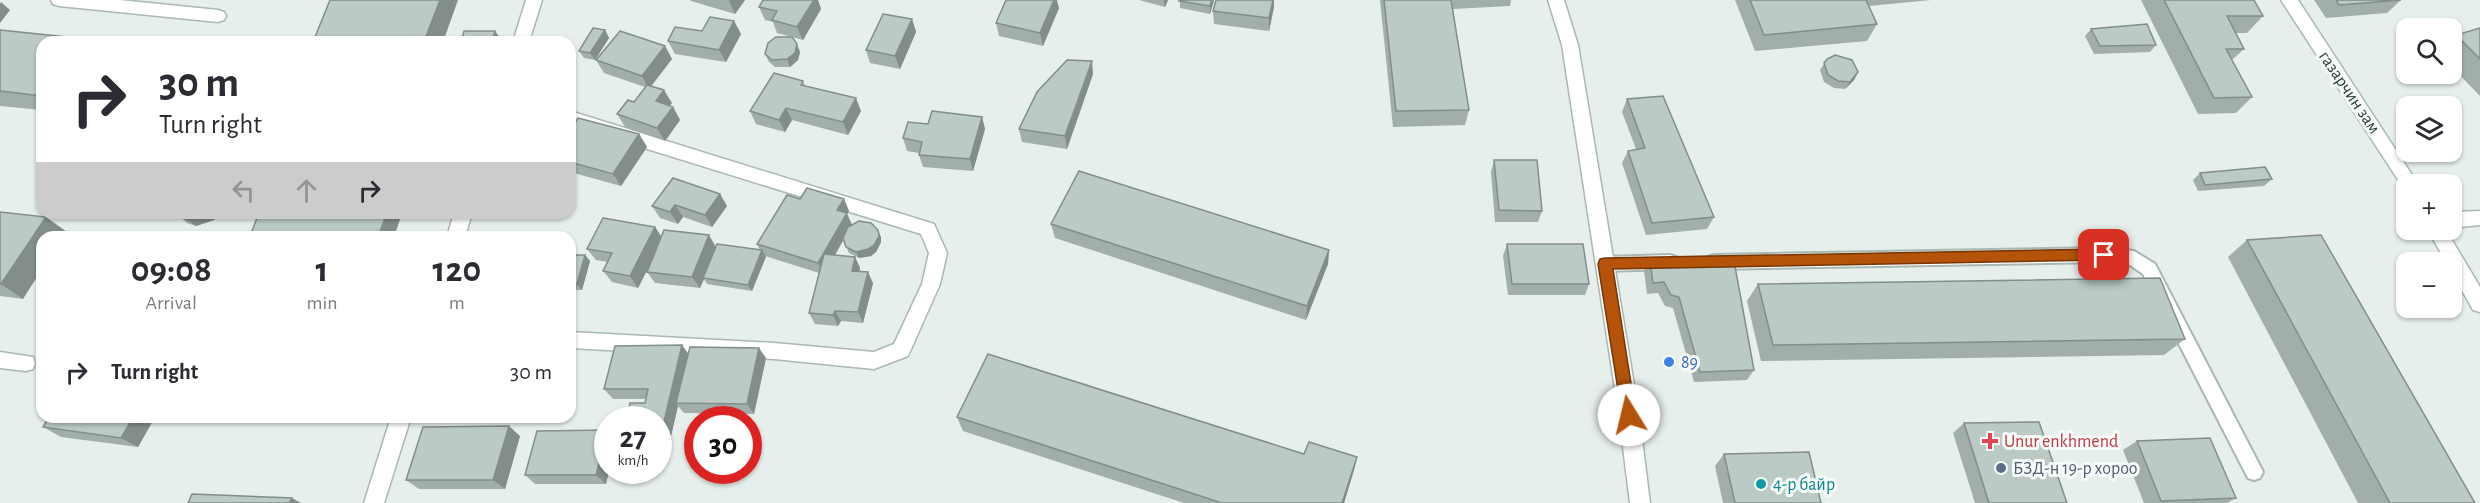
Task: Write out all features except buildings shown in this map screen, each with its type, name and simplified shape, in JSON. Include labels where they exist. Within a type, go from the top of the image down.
[{"type":"street","points":[[59,0],[218,15]]},
{"type":"street","points":[[523,36],[534,0]]},
{"type":"street","points":[[1556,0],[1570,45],[1629,415],[1640,503]]},
{"type":"street","name":"газарчин зам","points":[[2289,0],[2403,174]]},
{"type":"street","points":[[576,120],[928,228],[938,254],[931,284],[902,350],[874,361],[774,351],[576,339]]},
{"type":"street","points":[[2462,219],[2480,218]]},
{"type":"street","points":[[2443,240],[2480,304]]},
{"type":"street","points":[[0,360],[26,363]]},
{"type":"street","points":[[374,503],[399,423]]},
{"type":"lane","points":[[1605,264],[2104,255],[2134,258],[2150,269],[2254,472]]},
{"type":"place","name":"89","points":[[1669,362]]},
{"type":"place","name":"Unur enkhmend","points":[[1990,441]]},
{"type":"place","name":"БЗД-н 19-р хороо","points":[[2001,468]]},
{"type":"place","name":"4-р байр","points":[[1761,484]]},
{"type":"route","points":[[1629,415],[1605,264],[2104,255]]}]
